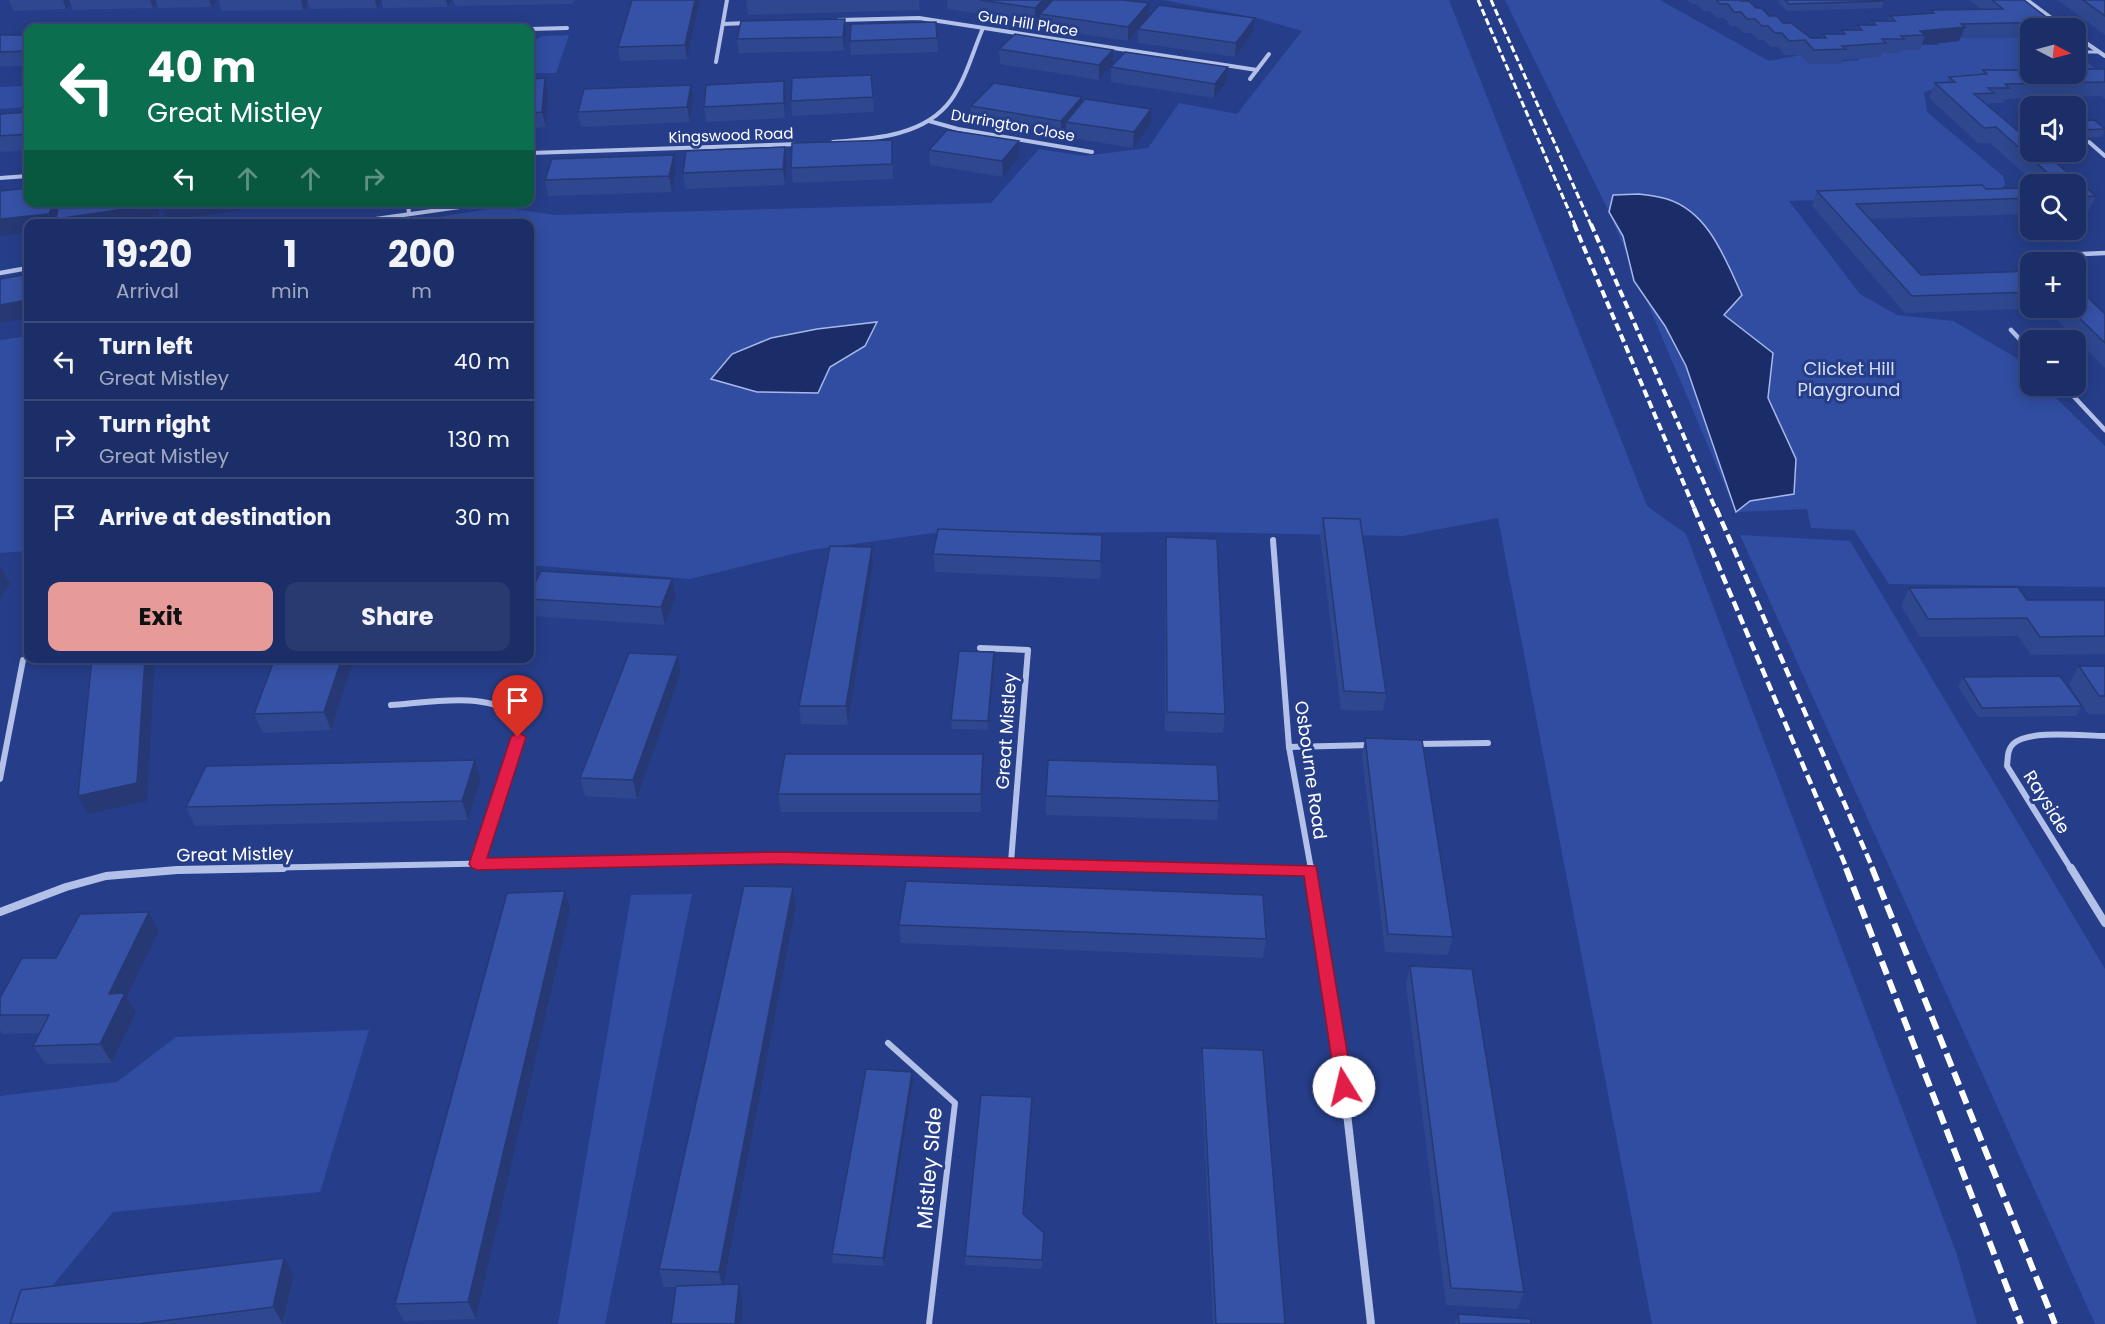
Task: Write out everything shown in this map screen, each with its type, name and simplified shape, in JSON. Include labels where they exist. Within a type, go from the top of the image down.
[{"type":"street","points":[[716,62],[727,0]]},
{"type":"street","points":[[2027,0],[2051,18]]},
{"type":"street","name":"Gun Hill Place","points":[[830,20],[919,18],[1257,70]]},
{"type":"street","points":[[723,24],[759,22]]},
{"type":"street","points":[[534,29],[567,28]]},
{"type":"street","points":[[827,143],[883,136],[929,122],[952,99],[983,28]]},
{"type":"street","points":[[2086,43],[2105,56]]},
{"type":"street","points":[[1250,79],[1269,54]]},
{"type":"street","name":"Durrington Close","points":[[929,122],[1092,152]]},
{"type":"street","points":[[2089,142],[2105,156]]},
{"type":"street","name":"Kingswood Road","points":[[534,153],[803,144]]},
{"type":"street","points":[[0,178],[24,176]]},
{"type":"street","points":[[408,207],[409,214]]},
{"type":"street","points":[[374,219],[460,207]]},
{"type":"street","points":[[2086,255],[2105,254]]},
{"type":"street","points":[[0,273],[24,269]]},
{"type":"street","points":[[2011,330],[2020,339]]},
{"type":"street","points":[[2073,396],[2105,430]]},
{"type":"street","name":"Osbourne Road","points":[[1273,540],[1289,747],[1311,870],[1344,1087],[1371,1324]]},
{"type":"street","name":"Great Mistley","points":[[980,648],[1028,650],[1011,862]]},
{"type":"street","points":[[0,779],[23,660]]},
{"type":"street","points":[[391,705],[460,702],[491,704],[510,711],[518,722],[518,737],[477,864]]},
{"type":"street","name":"Rayside","points":[[2105,736],[2030,737],[2016,741],[2008,750],[2007,766],[2105,923]]},
{"type":"street","points":[[1406,745],[1488,743]]},
{"type":"street","points":[[1289,747],[1383,745]]},
{"type":"street","name":"Great Mistley","points":[[0,912],[66,887],[106,876],[177,870],[759,858],[1311,870]]},
{"type":"lane","points":[[2086,52],[2099,52]]},
{"type":"lane","name":"Mistley SIde","points":[[888,1043],[955,1103],[929,1324]]},
{"type":"green space","points":[[1163,0],[1449,0],[1647,506],[1686,534],[1956,1252],[1977,1324],[1652,1324],[1498,518],[1403,536],[1195,532],[933,533],[810,550],[690,579],[534,565],[534,219],[426,219],[502,207],[555,215],[991,203],[1039,149],[1084,156],[1148,148],[1179,103],[1237,114],[1302,31],[1257,18]]},
{"type":"green space","name":"Clicket Hill Playground","points":[[1505,0],[1660,0],[1769,61],[1801,55],[1809,64],[1859,60],[1858,57],[1915,45],[1939,45],[1937,42],[1956,38],[2020,37],[2020,81],[1951,84],[1924,92],[1927,112],[2003,176],[2005,184],[2001,190],[1977,195],[1789,201],[1860,294],[1897,315],[1953,321],[2015,357],[2020,362],[2020,396],[2054,396],[2105,446],[2105,587],[1889,584],[1854,530],[1811,528],[1807,509],[1736,512],[1609,212]]},
{"type":"green space","points":[[569,35],[556,73],[534,73],[534,41],[542,36]]},
{"type":"green space","points":[[2086,61],[2105,78],[2086,79]]},
{"type":"green space","points":[[24,86],[24,107],[0,109],[0,87]]},
{"type":"green space","points":[[24,337],[24,551],[0,553],[0,340]]},
{"type":"green space","points":[[1740,535],[1850,541],[2105,969],[2105,1324],[2095,1324]]},
{"type":"green space","points":[[692,894],[605,1324],[558,1324],[631,895]]},
{"type":"green space","points":[[369,1030],[320,1192],[113,1212],[35,1307],[25,1324],[0,1324],[0,1096],[117,1082],[176,1037]]},
{"type":"shaded area","points":[[1639,194],[1664,198],[1682,205],[1705,226],[1722,252],[1742,295],[1724,315],[1773,353],[1768,398],[1796,459],[1794,494],[1750,501],[1736,512],[1686,366],[1665,326],[1634,281],[1623,236],[1609,212],[1613,195]]},
{"type":"shaded area","points":[[877,322],[865,346],[830,367],[818,393],[757,392],[711,379],[732,354],[771,338],[817,329]]},
{"type":"building","points":[[632,0],[695,0],[685,45],[618,47]]},
{"type":"building","points":[[980,0],[1043,0],[1035,8]]},
{"type":"building","points":[[1053,0],[1123,0],[1149,3],[1128,27],[1040,14]]},
{"type":"building","points":[[1716,0],[1749,1],[1756,8],[1762,8],[1769,16],[1777,16],[1783,23],[1791,23],[1811,38],[1826,38],[1823,34],[1845,34],[1841,30],[1862,30],[1857,25],[1876,25],[1872,21],[1895,21],[1890,16],[1934,13],[1931,10],[2003,9],[1992,0],[2024,0],[2048,18],[2020,18],[2020,23],[1961,24],[1965,27],[1920,31],[1925,35],[1901,36],[1904,39],[1882,39],[1886,43],[1842,46],[1846,49],[1814,50],[1805,40],[1789,41],[1782,33],[1775,33],[1755,19],[1747,19],[1741,12],[1734,12],[1728,4],[1720,4]]},
{"type":"building","points":[[1785,0],[1883,0],[1884,1],[1789,4]]},
{"type":"building","points":[[2083,0],[2105,0],[2105,16]]},
{"type":"building","points":[[1159,5],[1255,18],[1236,43],[1138,29]]},
{"type":"building","points":[[845,19],[843,37],[737,39],[741,21]]},
{"type":"building","points":[[936,22],[937,38],[850,41],[851,24]]},
{"type":"building","points":[[1015,34],[1113,50],[1099,65],[999,49]]},
{"type":"building","points":[[0,35],[24,35],[24,51],[0,52]]},
{"type":"building","points":[[1125,52],[1228,67],[1215,84],[1111,67]]},
{"type":"building","points":[[2086,69],[2105,69],[2105,82],[2086,82]]},
{"type":"building","points":[[1983,70],[2020,70],[2020,84],[2005,84],[2009,88],[1988,88],[1994,93],[1974,94],[2020,133],[2020,148],[1996,127],[1984,128],[1935,83],[1955,82],[1949,77],[1987,74]]},
{"type":"building","points":[[871,75],[873,97],[791,101],[792,78]]},
{"type":"building","points":[[545,78],[542,112],[534,113],[534,79]]},
{"type":"building","points":[[784,81],[784,103],[704,107],[706,85]]},
{"type":"building","points":[[994,83],[1082,97],[1061,121],[971,106]]},
{"type":"building","points":[[691,85],[687,107],[578,112],[584,89]]},
{"type":"building","points":[[1085,99],[1151,109],[1134,132],[1066,122]]},
{"type":"building","points":[[24,112],[24,134],[0,136],[0,114]]},
{"type":"building","points":[[2086,120],[2094,120],[2105,129],[2086,130]]},
{"type":"building","points":[[947,130],[1019,141],[1002,161],[929,150]]},
{"type":"building","points":[[892,140],[892,164],[791,168],[792,143]]},
{"type":"building","points":[[785,147],[783,169],[683,173],[686,151]]},
{"type":"building","points":[[674,155],[669,176],[545,180],[552,159]]},
{"type":"building","points":[[2035,162],[2055,162],[2070,174],[2049,174]]},
{"type":"building","points":[[1982,185],[1986,189],[2020,188],[2020,198],[1856,204],[1921,275],[2020,271],[2020,292],[1912,296],[1817,191]]},
{"type":"building","points":[[24,188],[24,207],[52,207],[49,214],[0,219],[0,191]]},
{"type":"building","points":[[2086,188],[2096,196],[2086,196]]},
{"type":"building","points":[[58,207],[138,207],[56,219]]},
{"type":"building","points":[[24,275],[24,301],[0,305],[0,279]]},
{"type":"building","points":[[2086,296],[2105,314],[2105,343],[2079,318],[2086,318]]},
{"type":"building","points":[[1323,518],[1360,519],[1386,693],[1344,691]]},
{"type":"building","points":[[938,529],[1102,535],[1101,561],[933,554]]},
{"type":"building","points":[[1166,537],[1217,539],[1225,714],[1167,712]]},
{"type":"building","points":[[830,546],[872,547],[846,706],[799,706]]},
{"type":"building","points":[[541,571],[672,579],[661,607],[534,599],[534,585]]},
{"type":"building","points":[[2018,587],[2027,600],[2105,600],[2105,636],[2040,637],[2027,618],[1928,619],[1909,588]]},
{"type":"building","points":[[959,651],[994,652],[988,721],[951,720]]},
{"type":"building","points":[[629,653],[678,655],[633,780],[580,778]]},
{"type":"building","points":[[91,663],[145,663],[137,783],[78,796]]},
{"type":"building","points":[[273,663],[340,663],[324,712],[254,714]]},
{"type":"building","points":[[2079,666],[2105,666],[2105,696],[2099,696]]},
{"type":"building","points":[[2060,676],[2082,706],[1982,708],[1963,677]]},
{"type":"building","points":[[1365,738],[1422,740],[1453,937],[1388,934]]},
{"type":"building","points":[[785,754],[983,754],[981,794],[778,794]]},
{"type":"building","points":[[475,760],[462,801],[186,807],[206,766]]},
{"type":"building","points":[[1048,760],[1217,765],[1219,801],[1046,796]]},
{"type":"building","points":[[906,881],[1263,895],[1266,939],[899,925]]},
{"type":"building","points":[[744,886],[793,887],[719,1272],[659,1269]]},
{"type":"building","points":[[565,891],[468,1302],[395,1304],[507,893]]},
{"type":"building","points":[[149,912],[109,994],[125,993],[100,1044],[33,1046],[49,1015],[0,1015],[0,998],[22,958],[56,958],[80,914]]},
{"type":"building","points":[[1410,966],[1472,969],[1524,1292],[1451,1288]]},
{"type":"building","points":[[1202,1048],[1263,1050],[1285,1324],[1216,1324]]},
{"type":"building","points":[[866,1069],[912,1072],[883,1258],[832,1254]]},
{"type":"building","points":[[981,1095],[1032,1097],[1023,1214],[1044,1233],[1042,1260],[965,1256]]},
{"type":"building","points":[[284,1258],[273,1307],[138,1324],[10,1324],[21,1290]]},
{"type":"building","points":[[739,1284],[735,1324],[671,1324],[676,1286]]},
{"type":"building","points":[[1458,1314],[1531,1319],[1531,1324],[1459,1324]]},
{"type":"railway","points":[[1478,0],[1575,225]]},
{"type":"railway","points":[[1491,0],[1591,225]]},
{"type":"railway","points":[[1574,224],[1695,510]]},
{"type":"railway","points":[[1591,224],[1716,510]]},
{"type":"railway","points":[[1694,508],[1847,869]]},
{"type":"railway","points":[[1716,508],[1873,869]]},
{"type":"railway","points":[[1846,868],[2021,1324]]},
{"type":"railway","points":[[1872,868],[2055,1324]]},
{"type":"route","points":[[518,737],[477,864],[780,858],[1311,870],[1344,1087]]}]
